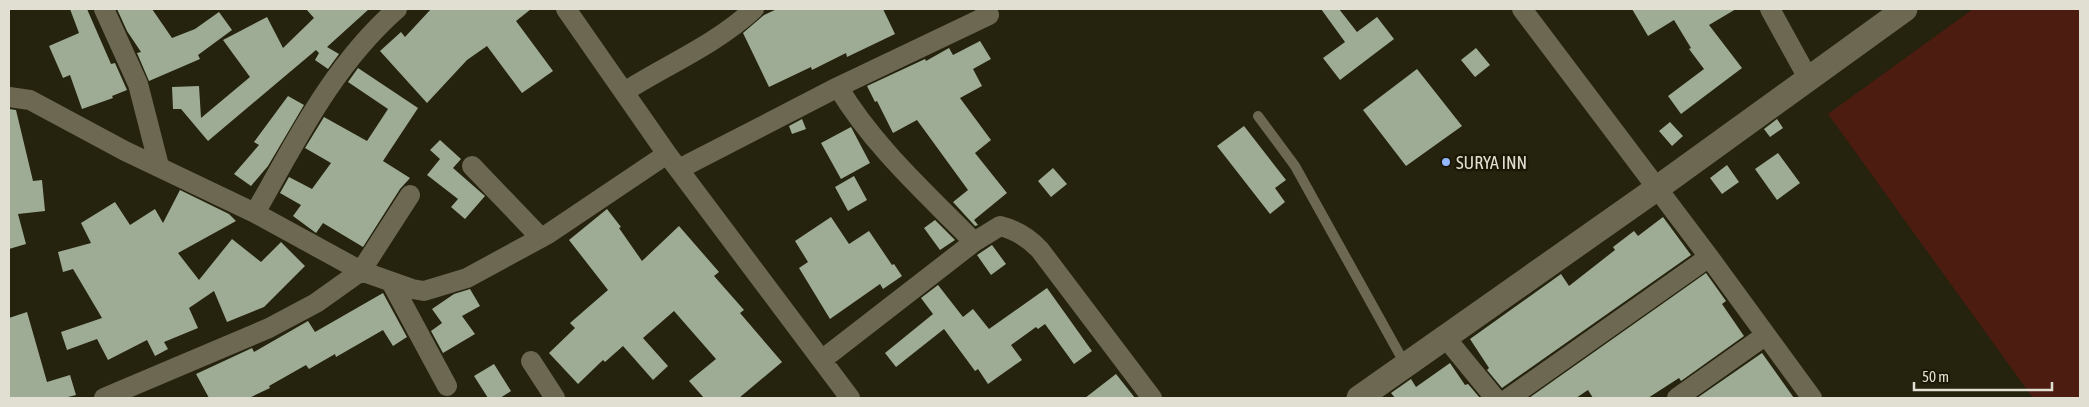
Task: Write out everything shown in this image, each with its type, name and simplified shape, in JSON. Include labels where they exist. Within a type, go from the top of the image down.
[{"type":"street","points":[[104,9],[138,84],[159,166]]},
{"type":"street","points":[[255,213],[329,86],[351,56],[397,9]]},
{"type":"street","points":[[566,9],[667,154],[850,398]]},
{"type":"street","points":[[624,92],[696,52],[736,25],[754,9]]},
{"type":"street","points":[[1522,9],[1709,257],[1812,398]]},
{"type":"street","points":[[1770,9],[1808,78]]},
{"type":"street","points":[[1360,398],[1656,189],[1905,9]]},
{"type":"street","points":[[679,170],[838,87],[992,11]]},
{"type":"street","points":[[838,87],[865,128],[881,148],[974,242]]},
{"type":"street","points":[[9,96],[30,100],[255,213],[362,271],[391,282],[424,291],[467,278],[541,238],[667,154]]},
{"type":"street","points":[[472,166],[541,238]]},
{"type":"street","points":[[104,398],[268,328],[316,303],[362,271],[410,195]]},
{"type":"street","points":[[822,359],[974,242],[1000,226],[1010,228],[1034,244],[1152,398]]},
{"type":"street","points":[[1509,398],[1709,257]]},
{"type":"street","points":[[391,282],[447,386]]},
{"type":"street","points":[[1677,398],[1766,335]]},
{"type":"street","points":[[1445,337],[1495,398]]},
{"type":"street","points":[[531,361],[554,398]]},
{"type":"lane","points":[[1258,116],[1295,166],[1406,365]]},
{"type":"shaded area","points":[[1973,9],[2080,9],[2080,398],[2033,398],[1828,114]]},
{"type":"building","points":[[70,9],[87,9],[111,64],[115,63],[127,90],[112,96],[113,98],[82,109],[70,75],[63,78],[49,46],[79,33]]},
{"type":"building","points":[[117,9],[152,9],[172,38],[195,29],[219,12],[232,30],[198,55],[200,59],[149,81],[137,53],[141,52],[127,31]]},
{"type":"building","points":[[306,9],[369,9],[327,47],[339,54],[328,69],[315,60],[319,53],[316,50],[208,141],[181,109],[173,109],[172,87],[199,86],[201,118],[250,77],[223,40],[267,17],[283,48],[314,18]]},
{"type":"building","points":[[431,9],[531,9],[516,21],[553,71],[522,93],[487,46],[467,60],[427,103],[380,51],[401,32],[405,37]]},
{"type":"building","points":[[777,9],[883,9],[895,34],[847,57],[846,53],[812,70],[811,67],[769,87],[743,33],[764,15]]},
{"type":"building","points":[[1321,9],[1339,9],[1357,32],[1377,17],[1394,39],[1340,80],[1323,58],[1345,42]]},
{"type":"building","points":[[1632,9],[1736,9],[1709,25],[1742,68],[1681,114],[1668,96],[1704,69],[1689,49],[1691,48],[1674,20],[1648,36]]},
{"type":"building","points":[[980,41],[991,59],[973,69],[982,86],[960,98],[991,140],[975,153],[1007,193],[974,220],[978,225],[975,226],[953,202],[968,190],[917,120],[893,133],[867,86],[925,59],[926,61],[949,48],[953,55]]},
{"type":"building","points":[[1476,48],[1490,65],[1475,77],[1461,60]]},
{"type":"building","points":[[358,68],[418,108],[383,161],[410,178],[400,189],[363,247],[323,223],[316,233],[293,216],[301,205],[280,193],[289,177],[312,189],[331,163],[305,148],[324,117],[367,141],[388,109],[348,82]]},
{"type":"building","points":[[1417,69],[1462,126],[1406,166],[1363,110]]},
{"type":"building","points":[[288,96],[304,105],[268,166],[251,186],[234,174],[259,145],[254,142]]},
{"type":"building","points":[[9,109],[16,110],[33,181],[42,180],[45,211],[18,214],[26,244],[9,249]]},
{"type":"building","points":[[802,119],[806,129],[792,134],[789,126]]},
{"type":"building","points":[[1777,119],[1783,128],[1770,137],[1764,129]]},
{"type":"building","points":[[1670,122],[1683,136],[1672,146],[1659,131]]},
{"type":"building","points":[[1244,126],[1286,180],[1275,188],[1285,202],[1270,214],[1217,146]]},
{"type":"building","points":[[851,127],[870,163],[841,179],[821,143]]},
{"type":"building","points":[[440,140],[461,159],[453,168],[485,196],[465,219],[451,207],[458,199],[427,175],[440,159],[430,150]]},
{"type":"building","points":[[1778,153],[1800,183],[1777,200],[1755,169]]},
{"type":"building","points":[[1727,165],[1739,182],[1722,194],[1710,178]]},
{"type":"building","points":[[1053,168],[1067,184],[1051,197],[1038,181]]},
{"type":"building","points":[[854,176],[867,200],[848,211],[835,187]]},
{"type":"building","points":[[180,190],[229,214],[236,221],[178,253],[199,280],[232,239],[261,262],[281,242],[305,266],[264,307],[227,322],[214,291],[189,308],[198,328],[164,342],[168,349],[155,356],[147,340],[108,360],[97,339],[67,350],[61,332],[102,318],[73,269],[63,272],[58,252],[91,243],[81,223],[115,202],[130,225],[155,209],[163,223]]},
{"type":"building","points":[[607,209],[621,227],[619,228],[642,261],[679,226],[719,272],[714,276],[744,310],[740,313],[782,362],[739,398],[704,398],[689,381],[716,359],[674,311],[643,338],[668,366],[653,380],[623,346],[605,362],[603,360],[578,384],[549,353],[575,328],[570,323],[608,290],[569,240]]},
{"type":"building","points":[[831,217],[849,244],[869,231],[892,265],[894,264],[902,276],[883,289],[880,284],[830,319],[799,268],[808,262],[795,241]]},
{"type":"building","points":[[1663,217],[1691,255],[1502,388],[1487,370],[1489,368],[1470,339],[1561,274],[1569,286],[1615,250],[1613,247],[1634,231],[1638,236]]},
{"type":"building","points":[[935,220],[955,240],[940,250],[924,228]]},
{"type":"building","points":[[992,245],[1006,264],[991,275],[977,255]]},
{"type":"building","points":[[1706,273],[1726,301],[1722,304],[1744,336],[1681,381],[1679,378],[1648,398],[1593,398],[1588,390],[1576,398],[1529,398]]},
{"type":"building","points":[[938,285],[963,317],[973,309],[989,329],[1047,288],[1092,351],[1074,364],[1045,324],[1038,329],[1036,327],[1011,345],[1022,360],[988,384],[978,369],[975,371],[944,329],[896,367],[885,353],[933,314],[921,298]]},
{"type":"building","points":[[470,289],[480,306],[462,316],[475,334],[443,353],[431,331],[442,323],[432,309],[454,294]]},
{"type":"building","points":[[383,293],[407,337],[393,346],[383,330],[336,357],[335,354],[309,369],[306,365],[269,386],[270,388],[249,398],[209,398],[196,374],[252,348],[254,352],[308,321],[315,332]]},
{"type":"building","points":[[27,312],[47,382],[70,375],[76,395],[64,398],[9,398],[9,318]]},
{"type":"building","points":[[1762,353],[1794,398],[1697,398]]},
{"type":"building","points":[[1450,363],[1465,385],[1468,384],[1480,398],[1395,398],[1391,393],[1411,379],[1416,387]]},
{"type":"building","points":[[494,364],[511,391],[500,398],[488,398],[474,376]]},
{"type":"building","points":[[1116,374],[1135,398],[1085,398]]},
{"type":"place","name":"SURYA INN","points":[[1446,162]]}]
